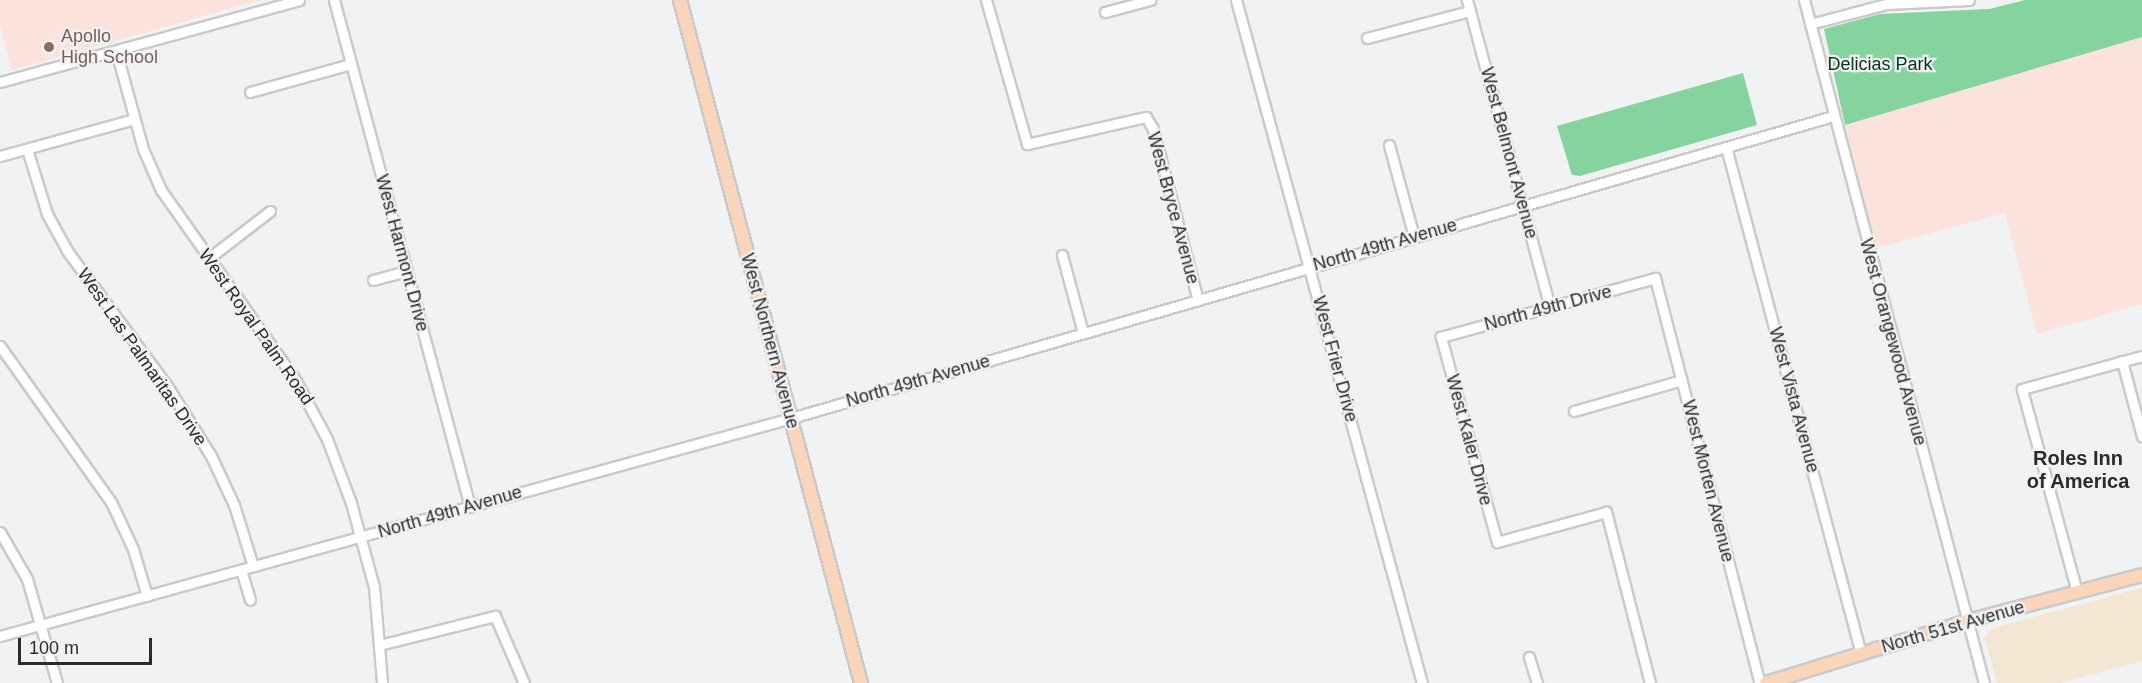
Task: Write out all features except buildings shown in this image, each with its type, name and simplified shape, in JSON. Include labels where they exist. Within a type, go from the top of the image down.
[{"type":"main road","name":"West Northern Avenue","points":[[680,0],[861,683]]},
{"type":"main road","name":"North 51st Avenue","points":[[1766,683],[1967,621],[2142,575]]},
{"type":"street","points":[[0,82],[299,0]]},
{"type":"street","name":"West Harmont Drive","points":[[334,0],[470,507]]},
{"type":"street","name":"West Bryce Avenue","points":[[986,0],[1027,144],[1146,117],[1153,129],[1198,300]]},
{"type":"street","points":[[1105,12],[1150,0]]},
{"type":"street","name":"West Frier Drive","points":[[1236,0],[1422,683]]},
{"type":"street","name":"West Belmont Avenue","points":[[1467,0],[1550,307]]},
{"type":"street","name":"West Orangewood Avenue","points":[[1804,0],[1983,683]]},
{"type":"street","points":[[1810,24],[1886,4],[1970,0]]},
{"type":"street","points":[[1367,38],[1470,11]]},
{"type":"street","name":"West Royal Palm Road","points":[[116,51],[134,119],[161,190],[313,408],[362,537],[374,587],[382,683]]},
{"type":"street","points":[[250,92],[351,64]]},
{"type":"street","name":"North 49th Avenue","points":[[0,636],[791,418],[1833,116]]},
{"type":"street","points":[[0,156],[134,119]]},
{"type":"street","points":[[1389,145],[1414,237]]},
{"type":"street","name":"West Vista Avenue","points":[[1726,147],[1861,654]]},
{"type":"street","name":"West Las Palmaritas Drive","points":[[27,149],[47,214],[68,252],[167,386],[211,456],[234,504],[253,566]]},
{"type":"street","points":[[209,258],[270,211]]},
{"type":"street","points":[[1062,255],[1083,333]]},
{"type":"street","points":[[373,280],[407,271]]},
{"type":"street","name":"North 49th Drive","points":[[1441,337],[1655,278]]},
{"type":"street","name":"West Morten Avenue","points":[[1655,278],[1760,683]]},
{"type":"street","name":"West Kaler Drive","points":[[1441,337],[1497,542],[1606,512],[1650,683]]},
{"type":"street","points":[[0,346],[111,502],[133,549],[147,596]]},
{"type":"street","points":[[2077,592],[2022,389],[2142,356]]},
{"type":"street","points":[[2122,361],[2142,436]]},
{"type":"street","points":[[1574,411],[1682,380]]},
{"type":"street","points":[[0,532],[18,559],[42,624],[57,683]]},
{"type":"street","points":[[241,570],[250,600]]},
{"type":"street","points":[[379,645],[495,616],[524,683]]},
{"type":"street","points":[[1529,657],[1537,683]]},
{"type":"shaded area","name":"Apollo High School","points":[[0,0],[260,0],[12,70],[0,25]]},
{"type":"shaded area","points":[[2142,37],[2142,304],[2037,334],[2005,213],[1876,248],[1845,125]]},
{"type":"shaded area","points":[[2142,588],[2142,661],[2060,683],[1997,683],[1985,638],[1993,628]]},
{"type":"green space","name":"Delicias Park","points":[[2025,0],[2142,0],[2142,37],[1845,125],[1824,29],[1880,14],[1989,9]]},
{"type":"green space","points":[[1743,73],[1757,125],[1580,176],[1572,175],[1557,126]]},
{"type":"place","name":"Apollo High School","points":[[49,47]]},
{"type":"district","name":"Roles Inn of America","points":[[2078,470]]}]
